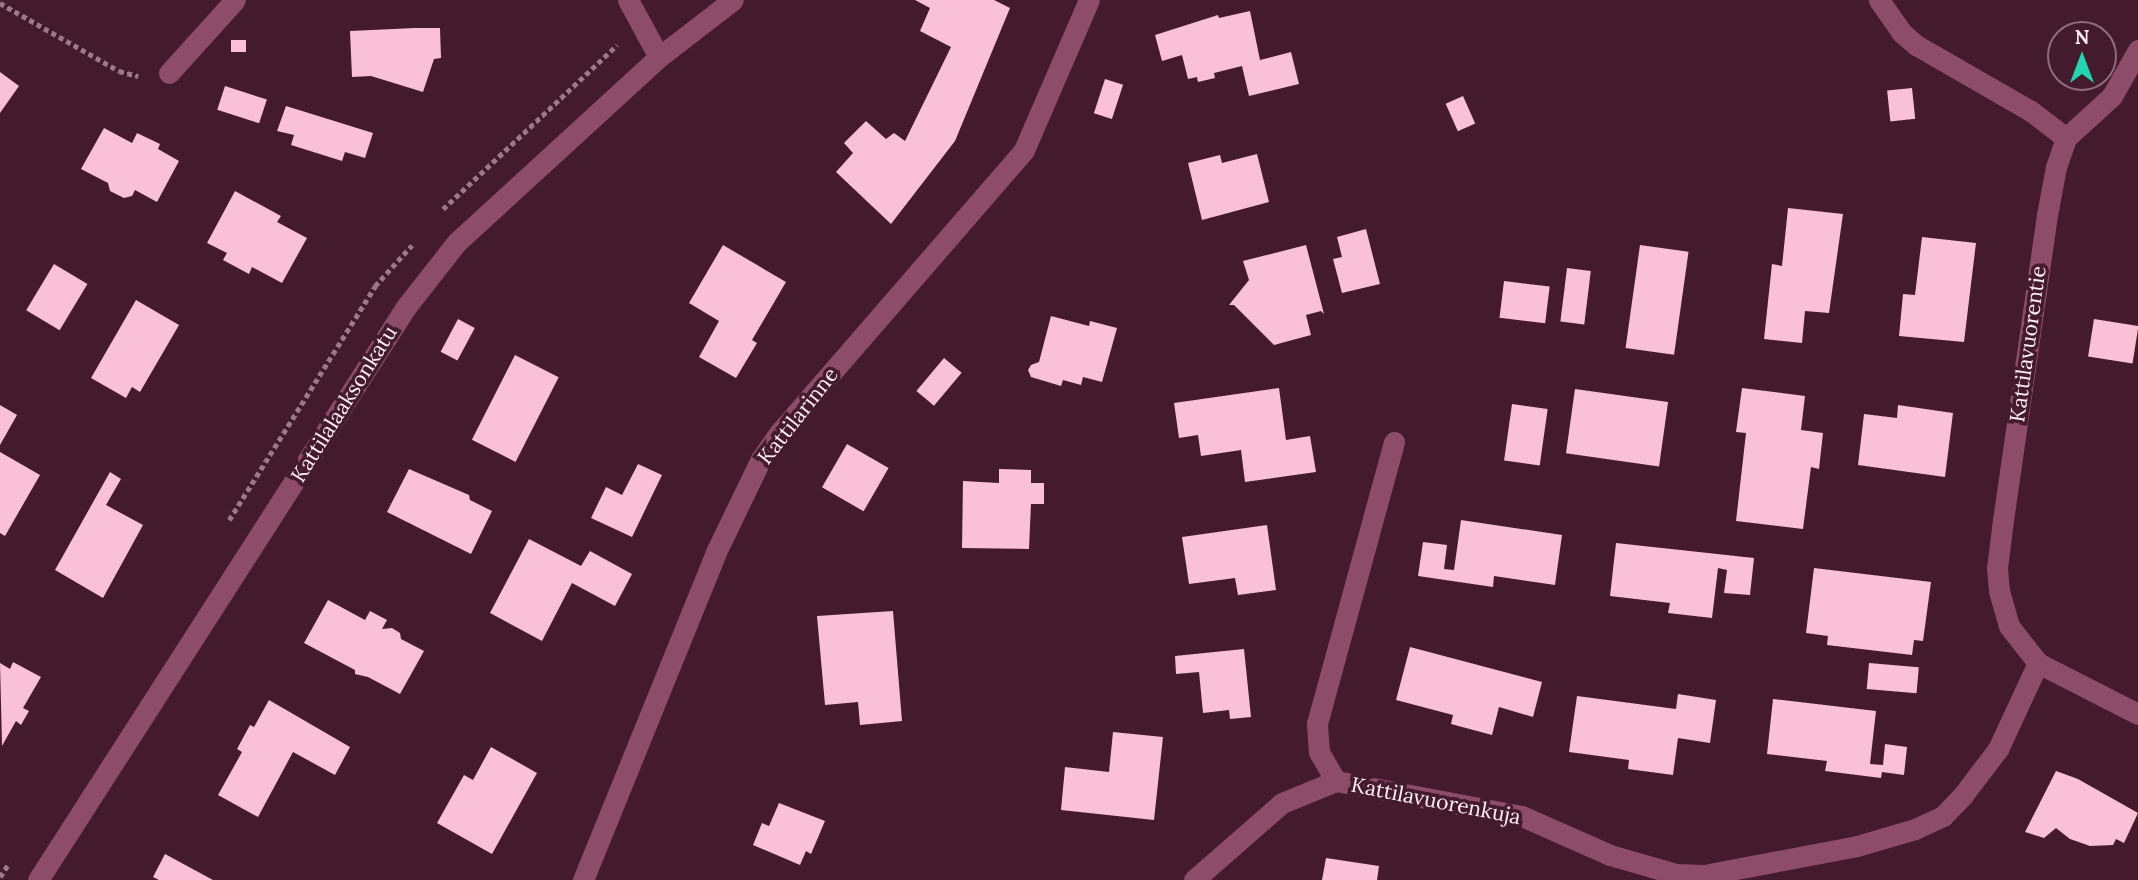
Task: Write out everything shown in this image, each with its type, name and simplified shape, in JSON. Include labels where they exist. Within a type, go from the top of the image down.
[{"type":"street","points":[[169,73],[234,0]]},
{"type":"street","points":[[628,0],[659,57]]},
{"type":"street","name":"Kattilalaaksonkatu","points":[[38,880],[406,307],[457,242],[659,57],[733,0]]},
{"type":"street","name":"Kattilarinne","points":[[583,880],[716,552],[761,459],[780,432],[1024,150],[1089,0]]},
{"type":"street","points":[[1879,0],[1900,32],[1916,45],[2031,111],[2067,138],[2112,96],[2138,50]]},
{"type":"street","name":"Kattilavuorentie","points":[[2067,138],[2056,167],[2047,215],[1997,568],[1999,591],[2009,626],[2038,663],[2138,715]]},
{"type":"street","name":"Kattilavuorenkuja","points":[[1394,442],[1317,724],[1319,752],[1336,781],[1522,816],[1611,855],[1675,874],[1704,875],[1857,846],[1915,829],[1943,816],[1963,795],[1998,749],[2038,663]]},
{"type":"street","points":[[1194,880],[1282,803],[1336,781]]},
{"type":"path","points":[[0,3],[119,71],[147,78],[169,73]]},
{"type":"building","points":[[915,0],[994,0],[1010,8],[955,141],[891,224],[836,172],[853,153],[844,143],[866,121],[886,139],[894,133],[905,141],[951,47],[920,31],[930,8]]},
{"type":"building","points":[[1250,11],[1260,60],[1291,52],[1299,84],[1249,96],[1242,66],[1214,73],[1215,78],[1198,82],[1197,77],[1188,79],[1182,55],[1162,61],[1155,35],[1218,15],[1219,18]]},
{"type":"building","points":[[440,28],[441,58],[434,59],[423,92],[371,76],[352,77],[350,31]]},
{"type":"building","points":[[231,40],[246,40],[246,52],[231,52]]},
{"type":"building","points":[[0,72],[19,86],[0,113]]},
{"type":"building","points":[[1105,79],[1123,85],[1112,119],[1094,113]]},
{"type":"building","points":[[225,86],[267,100],[259,123],[217,110]]},
{"type":"building","points":[[1912,88],[1915,119],[1890,121],[1887,91]]},
{"type":"building","points":[[1463,96],[1475,123],[1458,131],[1446,104]]},
{"type":"building","points":[[286,106],[373,133],[365,158],[345,152],[342,161],[291,145],[294,135],[277,131]]},
{"type":"building","points":[[104,128],[132,143],[137,133],[160,144],[158,149],[179,161],[157,202],[135,190],[132,196],[124,198],[110,191],[108,183],[81,169]]},
{"type":"building","points":[[1257,154],[1269,202],[1202,220],[1188,163],[1220,155],[1222,163]]},
{"type":"building","points":[[235,191],[281,216],[277,222],[307,238],[282,283],[252,267],[249,274],[223,260],[227,253],[207,243]]},
{"type":"building","points":[[1788,208],[1843,214],[1829,313],[1805,311],[1802,343],[1764,339],[1772,264],[1782,266]]},
{"type":"building","points":[[1366,229],[1380,284],[1342,293],[1333,259],[1342,257],[1337,237]]},
{"type":"building","points":[[1922,237],[1976,243],[1964,342],[1899,336],[1903,294],[1915,295]]},
{"type":"building","points":[[723,245],[786,282],[752,340],[757,343],[736,378],[699,357],[719,321],[689,303]]},
{"type":"building","points":[[1306,245],[1324,314],[1321,311],[1306,315],[1311,335],[1274,345],[1234,305],[1229,305],[1249,280],[1243,261]]},
{"type":"building","points":[[1640,245],[1689,252],[1674,355],[1626,348]]},
{"type":"building","points":[[54,264],[87,284],[60,330],[26,310]]},
{"type":"building","points":[[1567,268],[1591,271],[1584,325],[1560,322]]},
{"type":"building","points":[[1504,281],[1550,287],[1545,323],[1499,318]]},
{"type":"building","points":[[136,300],[179,325],[140,392],[132,387],[126,398],[91,378]]},
{"type":"building","points":[[1051,316],[1089,326],[1090,321],[1117,328],[1102,382],[1083,377],[1081,385],[1063,380],[1061,386],[1031,377],[1028,370],[1031,365],[1039,362]]},
{"type":"building","points":[[458,319],[475,328],[457,361],[441,352]]},
{"type":"building","points":[[2094,319],[2138,326],[2133,364],[2088,357]]},
{"type":"building","points":[[515,355],[559,377],[516,462],[472,440]]},
{"type":"building","points":[[944,358],[962,373],[934,406],[916,391]]},
{"type":"building","points":[[1279,388],[1286,440],[1310,436],[1316,472],[1245,482],[1241,450],[1201,456],[1198,435],[1179,438],[1174,403]]},
{"type":"building","points":[[1742,388],[1805,396],[1801,430],[1823,433],[1819,469],[1811,467],[1803,529],[1736,521],[1746,433],[1736,432]]},
{"type":"building","points":[[1575,389],[1668,402],[1659,466],[1566,453]]},
{"type":"building","points":[[1512,404],[1548,409],[1540,465],[1504,460]]},
{"type":"building","points":[[0,405],[17,415],[0,445]]},
{"type":"building","points":[[1898,405],[1953,413],[1945,477],[1858,465],[1864,414],[1897,418]]},
{"type":"building","points":[[847,444],[889,468],[864,511],[822,487]]},
{"type":"building","points":[[0,452],[40,475],[5,536],[0,533]]},
{"type":"building","points":[[638,464],[662,475],[632,537],[591,518],[606,487],[622,495]]},
{"type":"building","points":[[409,469],[469,495],[470,500],[492,511],[471,554],[387,512]]},
{"type":"building","points":[[999,469],[1031,470],[1031,483],[1044,483],[1044,504],[1031,504],[1029,549],[962,548],[963,481],[999,483]]},
{"type":"building","points":[[110,472],[121,479],[106,505],[143,525],[103,598],[55,570]]},
{"type":"building","points":[[1461,520],[1562,535],[1555,585],[1494,576],[1493,587],[1418,576],[1423,542],[1447,545],[1444,569],[1454,570]]},
{"type":"building","points":[[1267,525],[1276,590],[1238,595],[1235,578],[1189,584],[1182,537]]},
{"type":"building","points":[[529,539],[581,566],[590,551],[632,574],[615,606],[572,583],[542,641],[490,613]]},
{"type":"building","points":[[1616,543],[1754,558],[1750,595],[1724,593],[1727,570],[1718,568],[1712,618],[1668,613],[1670,603],[1610,596]]},
{"type":"building","points":[[1814,568],[1931,582],[1923,641],[1914,640],[1912,655],[1827,645],[1828,636],[1806,633]]},
{"type":"building","points":[[328,600],[365,620],[370,611],[387,620],[382,629],[392,628],[400,633],[401,639],[424,651],[400,694],[368,677],[355,674],[355,670],[304,643]]},
{"type":"building","points":[[893,611],[902,721],[860,725],[858,702],[825,705],[817,616]]},
{"type":"building","points":[[1410,647],[1542,682],[1533,717],[1499,707],[1492,735],[1451,724],[1453,715],[1396,700]]},
{"type":"building","points":[[1244,649],[1251,717],[1230,719],[1229,710],[1203,713],[1199,672],[1176,674],[1175,656]]},
{"type":"building","points":[[13,662],[41,677],[23,708],[29,711],[21,725],[16,721],[2,746],[0,663],[10,669]]},
{"type":"building","points":[[1869,663],[1919,667],[1917,693],[1867,689]]},
{"type":"building","points":[[1678,694],[1716,700],[1710,743],[1678,738],[1673,775],[1628,769],[1629,760],[1569,752],[1577,696],[1676,709]]},
{"type":"building","points":[[1773,699],[1876,711],[1870,764],[1883,765],[1885,744],[1907,747],[1904,775],[1882,772],[1881,778],[1825,771],[1827,761],[1767,754]]},
{"type":"building","points":[[269,700],[350,747],[335,775],[293,752],[258,817],[218,795],[242,752],[237,749],[250,725],[254,727]]},
{"type":"building","points":[[1113,732],[1163,737],[1154,820],[1061,810],[1065,767],[1109,772]]},
{"type":"building","points":[[491,747],[537,773],[492,854],[437,823],[464,775],[473,780]]},
{"type":"building","points":[[2056,771],[2078,779],[2138,813],[2124,843],[2116,839],[2113,845],[2090,846],[2070,839],[2056,828],[2044,838],[2025,832]]},
{"type":"building","points":[[779,803],[825,821],[811,854],[806,851],[800,865],[753,845],[762,823],[769,826]]},
{"type":"building","points":[[165,854],[213,880],[159,880],[153,877]]},
{"type":"building","points":[[1326,858],[1379,866],[1377,880],[1322,880]]}]
